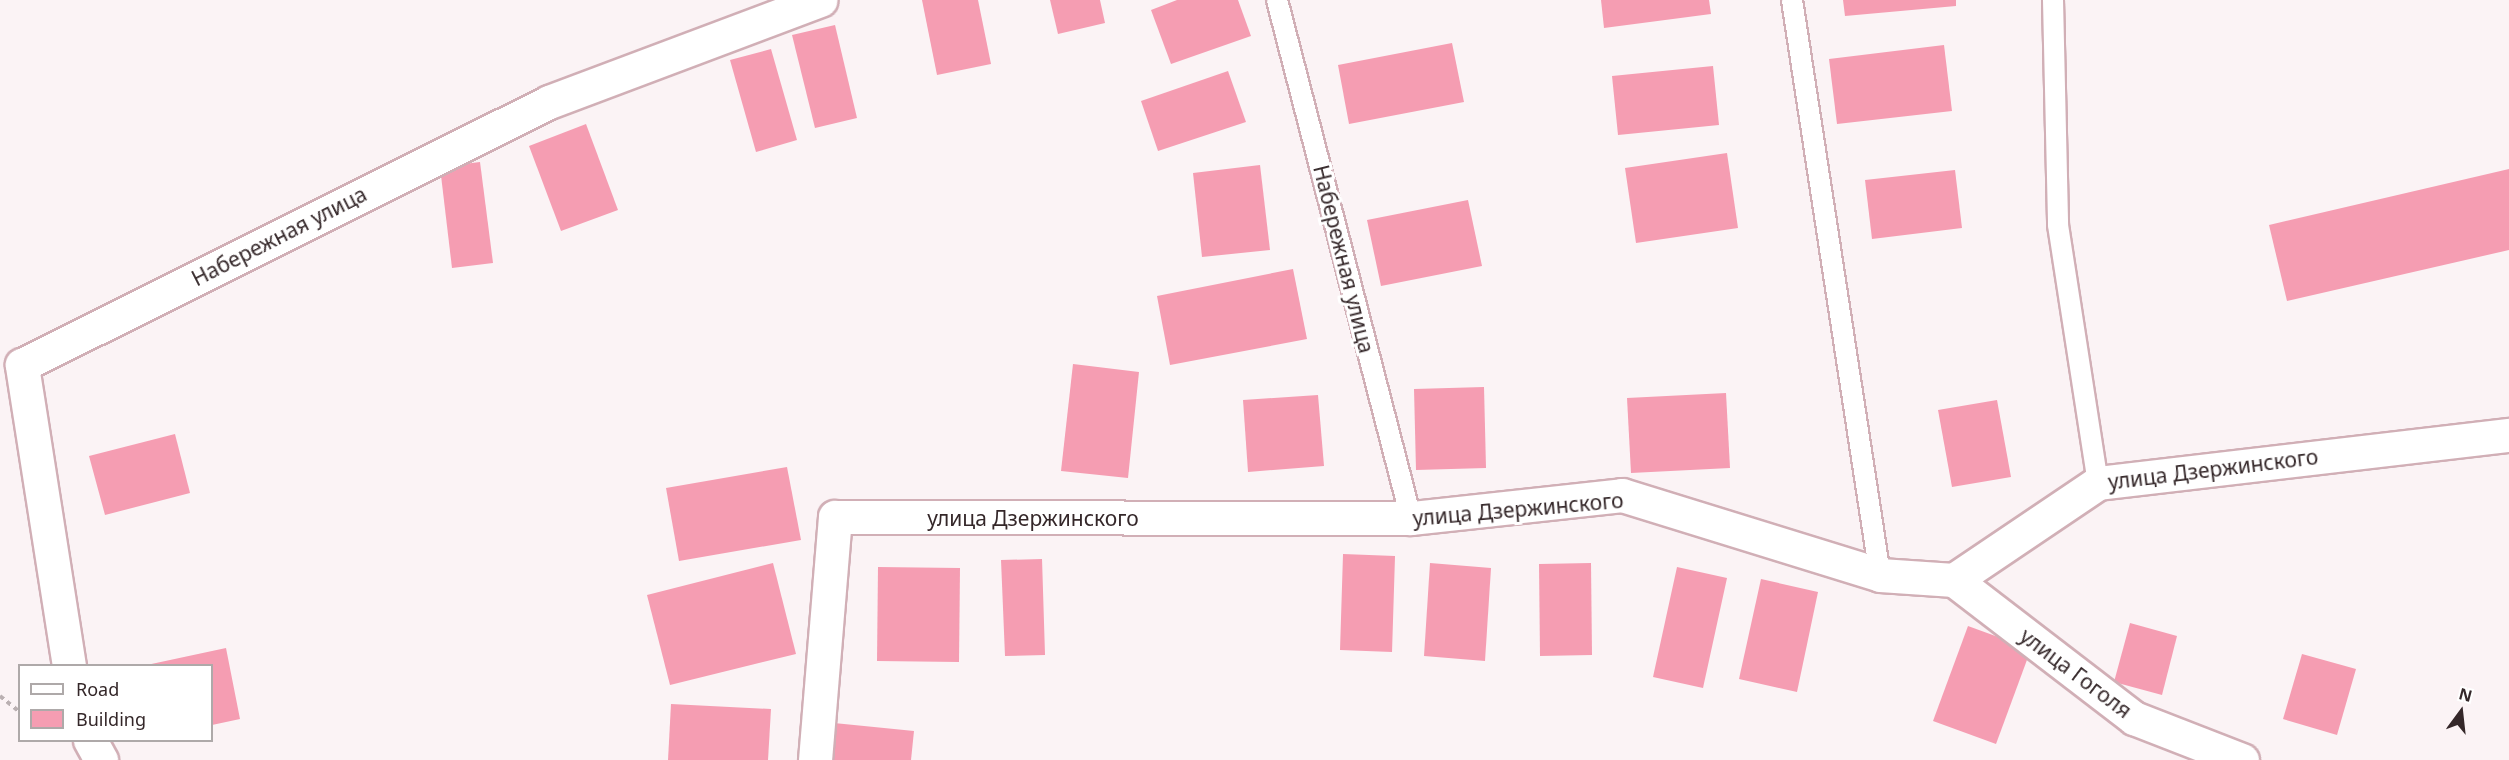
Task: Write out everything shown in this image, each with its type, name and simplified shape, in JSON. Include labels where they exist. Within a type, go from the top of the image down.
[{"type":"street","name":"Набережная улица","points":[[69,664],[22,365],[549,102],[821,0]]},
{"type":"street","name":"улица Дзержинского","points":[[816,760],[835,518],[1411,518],[1622,495],[1880,575],[1954,580],[2098,483],[2509,435]]},
{"type":"street","name":"улица Гоголя","points":[[1954,580],[2134,718],[2242,760]]},
{"type":"street","points":[[91,742],[101,760]]},
{"type":"lane","name":"Набережная улица","points":[[1277,0],[1411,518]]},
{"type":"lane","points":[[1792,0],[1880,575]]},
{"type":"lane","points":[[2053,0],[2058,225],[2098,483]]},
{"type":"path","points":[[0,696],[18,710]]},
{"type":"building","points":[[922,0],[978,0],[991,64],[937,75]]},
{"type":"building","points":[[1050,0],[1100,0],[1105,23],[1058,34]]},
{"type":"building","points":[[1177,0],[1238,0],[1251,36],[1171,64],[1151,10]]},
{"type":"building","points":[[1601,0],[1709,0],[1711,14],[1604,28]]},
{"type":"building","points":[[1843,0],[1956,0],[1956,6],[1845,16]]},
{"type":"building","points":[[835,25],[857,118],[815,128],[792,35]]},
{"type":"building","points":[[1452,43],[1464,102],[1349,124],[1338,65]]},
{"type":"building","points":[[1944,45],[1952,111],[1837,124],[1829,59]]},
{"type":"building","points":[[771,49],[797,140],[756,152],[730,60]]},
{"type":"building","points":[[1713,66],[1719,125],[1618,135],[1612,76]]},
{"type":"building","points":[[1228,71],[1246,122],[1158,151],[1141,101]]},
{"type":"building","points":[[586,124],[618,210],[561,231],[529,146]]},
{"type":"building","points":[[1727,153],[1738,228],[1636,243],[1625,168]]},
{"type":"building","points":[[480,162],[493,263],[452,268],[440,167]]},
{"type":"building","points":[[1260,165],[1270,250],[1202,257],[1193,173]]},
{"type":"building","points":[[2509,169],[2509,250],[2287,301],[2269,225]]},
{"type":"building","points":[[1955,170],[1962,228],[1872,239],[1865,180]]},
{"type":"building","points":[[1468,200],[1482,266],[1381,286],[1367,220]]},
{"type":"building","points":[[1293,269],[1307,339],[1170,365],[1157,296]]},
{"type":"building","points":[[1073,364],[1139,372],[1128,478],[1061,471]]},
{"type":"building","points":[[1484,387],[1486,468],[1416,470],[1414,389]]},
{"type":"building","points":[[1726,393],[1730,468],[1631,473],[1627,398]]},
{"type":"building","points":[[1318,395],[1324,466],[1248,472],[1243,400]]},
{"type":"building","points":[[1997,400],[2011,477],[1952,487],[1938,410]]},
{"type":"building","points":[[175,434],[190,493],[105,515],[89,456]]},
{"type":"building","points":[[787,467],[801,540],[679,561],[666,488]]},
{"type":"building","points":[[1343,554],[1395,556],[1392,652],[1340,650]]},
{"type":"building","points":[[1042,559],[1045,655],[1005,656],[1001,560]]},
{"type":"building","points":[[773,563],[796,654],[670,685],[647,595]]},
{"type":"building","points":[[1430,563],[1491,568],[1485,661],[1424,656]]},
{"type":"building","points":[[1591,563],[1592,655],[1540,656],[1539,564]]},
{"type":"building","points":[[878,567],[960,568],[959,662],[877,661]]},
{"type":"building","points":[[1677,567],[1727,578],[1703,688],[1653,677]]},
{"type":"building","points":[[1761,579],[1818,592],[1797,692],[1739,679]]},
{"type":"building","points":[[2130,623],[2177,636],[2162,695],[2114,682]]},
{"type":"building","points":[[1968,626],[2031,649],[1996,744],[1933,721]]},
{"type":"building","points":[[226,648],[240,719],[213,725],[213,664],[151,664]]},
{"type":"building","points":[[2302,654],[2356,669],[2337,735],[2283,719]]},
{"type":"building","points":[[671,704],[771,709],[768,760],[668,760]]},
{"type":"building","points":[[834,723],[914,731],[911,760],[830,760]]}]
